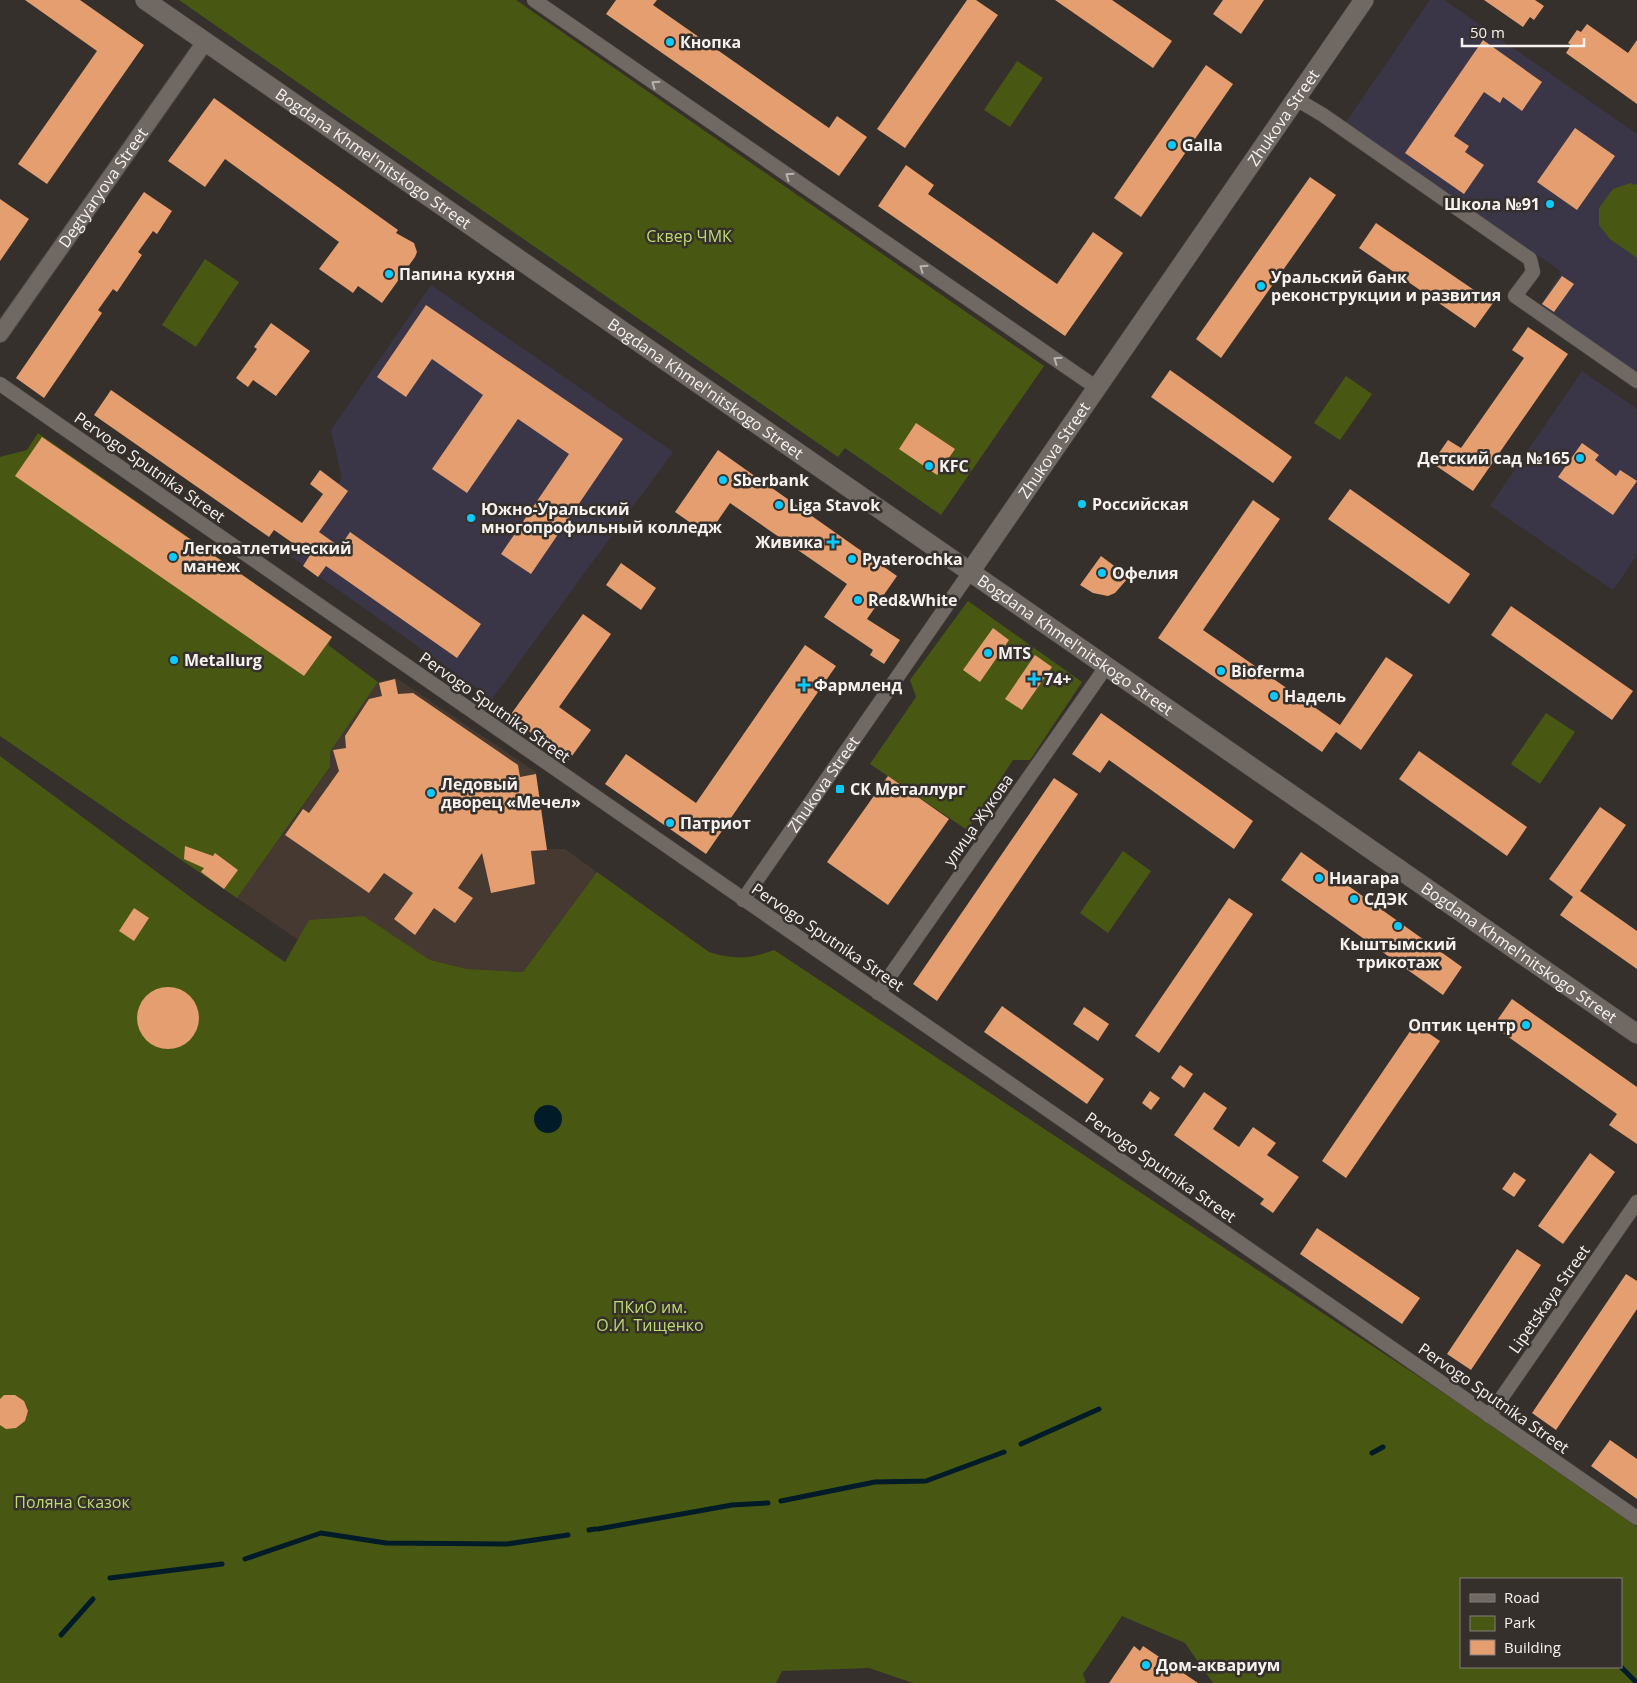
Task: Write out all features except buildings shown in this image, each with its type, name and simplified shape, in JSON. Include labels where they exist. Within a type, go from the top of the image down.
[{"type":"main road","name":"Bogdana Khmel'nitskogo Street","points":[[145,0],[1637,1034]]},
{"type":"main road","name":"Zhukova Street","points":[[970,572],[1364,0]]},
{"type":"street","points":[[534,0],[1097,388]]},
{"type":"street","name":"Degtyaryova Street","points":[[0,334],[206,42]]},
{"type":"street","points":[[1296,99],[1323,115],[1530,260],[1533,272],[1515,296],[1637,381]]},
{"type":"street","name":"Pervogo Sputnika Street","points":[[0,384],[1637,1518]]},
{"type":"street","name":"Zhukova Street","points":[[743,900],[970,572]]},
{"type":"street","name":"улица Жукова","points":[[878,993],[1106,667]]},
{"type":"street","name":"Lipetskaya Street","points":[[1489,1416],[1637,1202]]},
{"type":"shaded area","name":"Школа №91","points":[[1430,0],[1444,0],[1637,134],[1637,373],[1540,305],[1562,272],[1346,122]]},
{"type":"shaded area","name":"Южно-Уральский многопрофильный колледж","points":[[431,285],[673,452],[492,699],[292,557],[342,478],[331,430]]},
{"type":"shaded area","name":"Детский сад №165","points":[[1582,371],[1637,409],[1637,555],[1613,590],[1490,506]]},
{"type":"shaded area","points":[[396,678],[536,772],[547,849],[565,849],[597,872],[523,972],[467,969],[430,960],[364,916],[309,947],[237,898],[330,768],[330,752],[378,682]]},
{"type":"green space","name":"Сквер ЧМК","points":[[179,0],[516,0],[1044,366],[941,515],[845,448],[838,457]]},
{"type":"green space","points":[[1017,61],[1043,78],[1010,127],[984,110]]},
{"type":"green space","points":[[1631,183],[1637,185],[1637,258],[1610,239],[1599,225],[1599,208],[1613,189]]},
{"type":"green space","points":[[205,259],[239,282],[196,347],[162,325]]},
{"type":"green space","points":[[1346,376],[1372,394],[1340,440],[1314,423]]},
{"type":"green space","name":"Metallurg","points":[[38,433],[332,637],[328,645],[378,682],[330,752],[330,767],[237,898],[0,736],[0,457],[27,450]]},
{"type":"green space","points":[[968,601],[1082,682],[1030,760],[1013,760],[967,830],[870,764],[916,697],[910,680]]},
{"type":"green space","points":[[1546,713],[1575,732],[1540,784],[1511,764]]},
{"type":"green space","name":"ПКиО им. О.И. Тищенко","points":[[0,756],[200,904],[285,962],[309,920],[364,916],[430,960],[467,969],[523,972],[597,872],[709,952],[734,957],[749,957],[774,950],[1448,1396],[1637,1527],[1637,1683],[1213,1683],[1185,1643],[1122,1616],[1083,1674],[1086,1683],[913,1683],[869,1668],[782,1671],[776,1683],[0,1683]]},
{"type":"green space","points":[[1123,851],[1151,871],[1108,933],[1080,913]]},
{"type":"water","points":[[548,1105],[558,1109],[562,1119],[558,1129],[548,1133],[538,1129],[534,1119],[538,1109]]},
{"type":"waterway","points":[[1021,1444],[1099,1409]]},
{"type":"waterway","points":[[1372,1453],[1383,1447]]},
{"type":"waterway","points":[[781,1501],[875,1482],[926,1481],[1004,1452]]},
{"type":"waterway","points":[[598,1529],[732,1505],[768,1503]]},
{"type":"waterway","points":[[589,1530],[595,1529]]},
{"type":"waterway","points":[[245,1559],[321,1533],[386,1543],[507,1544],[568,1535]]},
{"type":"waterway","points":[[110,1578],[222,1564]]},
{"type":"waterway","points":[[61,1635],[93,1599]]},
{"type":"waterway","points":[[1622,1668],[1637,1683]]},
{"type":"place","name":"Кнопка","points":[[670,42]]},
{"type":"place","name":"Galla","points":[[1172,145]]},
{"type":"place","name":"Школа №91","points":[[1550,204]]},
{"type":"place","name":"Папина кухня","points":[[389,274]]},
{"type":"place","name":"Уральский банк реконструкции и развития","points":[[1261,286]]},
{"type":"place","name":"Детский сад №165","points":[[1580,458]]},
{"type":"place","name":"KFC","points":[[929,466]]},
{"type":"place","name":"Sberbank","points":[[723,480]]},
{"type":"place","name":"Российская","points":[[1082,504]]},
{"type":"place","name":"Liga Stavok","points":[[779,505]]},
{"type":"place","name":"Южно-Уральский многопрофильный колледж","points":[[471,518]]},
{"type":"place","name":"Живика","points":[[833,542]]},
{"type":"place","name":"Легкоатлетический манеж","points":[[173,557]]},
{"type":"place","name":"Pyaterochka","points":[[852,559]]},
{"type":"place","name":"Офелия","points":[[1102,573]]},
{"type":"place","name":"Red&White","points":[[858,600]]},
{"type":"place","name":"MTS","points":[[988,653]]},
{"type":"place","name":"Metallurg","points":[[174,660]]},
{"type":"place","name":"Bioferma","points":[[1221,671]]},
{"type":"place","name":"74+","points":[[1034,679]]},
{"type":"place","name":"Фармленд","points":[[804,685]]},
{"type":"place","name":"Надель","points":[[1274,696]]},
{"type":"place","name":"СК Металлург","points":[[840,789]]},
{"type":"place","name":"Ледовый дворец «Мечел»","points":[[431,793]]},
{"type":"place","name":"Патриот","points":[[670,823]]},
{"type":"place","name":"Ниагара","points":[[1319,878]]},
{"type":"place","name":"СДЭК","points":[[1354,899]]},
{"type":"place","name":"Кыштымский трикотаж","points":[[1398,926]]},
{"type":"place","name":"Оптик центр","points":[[1526,1025]]},
{"type":"place","name":"Дом-аквариум","points":[[1146,1665]]},
{"type":"park label","name":"Поляна Сказок","points":[[72,1502]]}]
